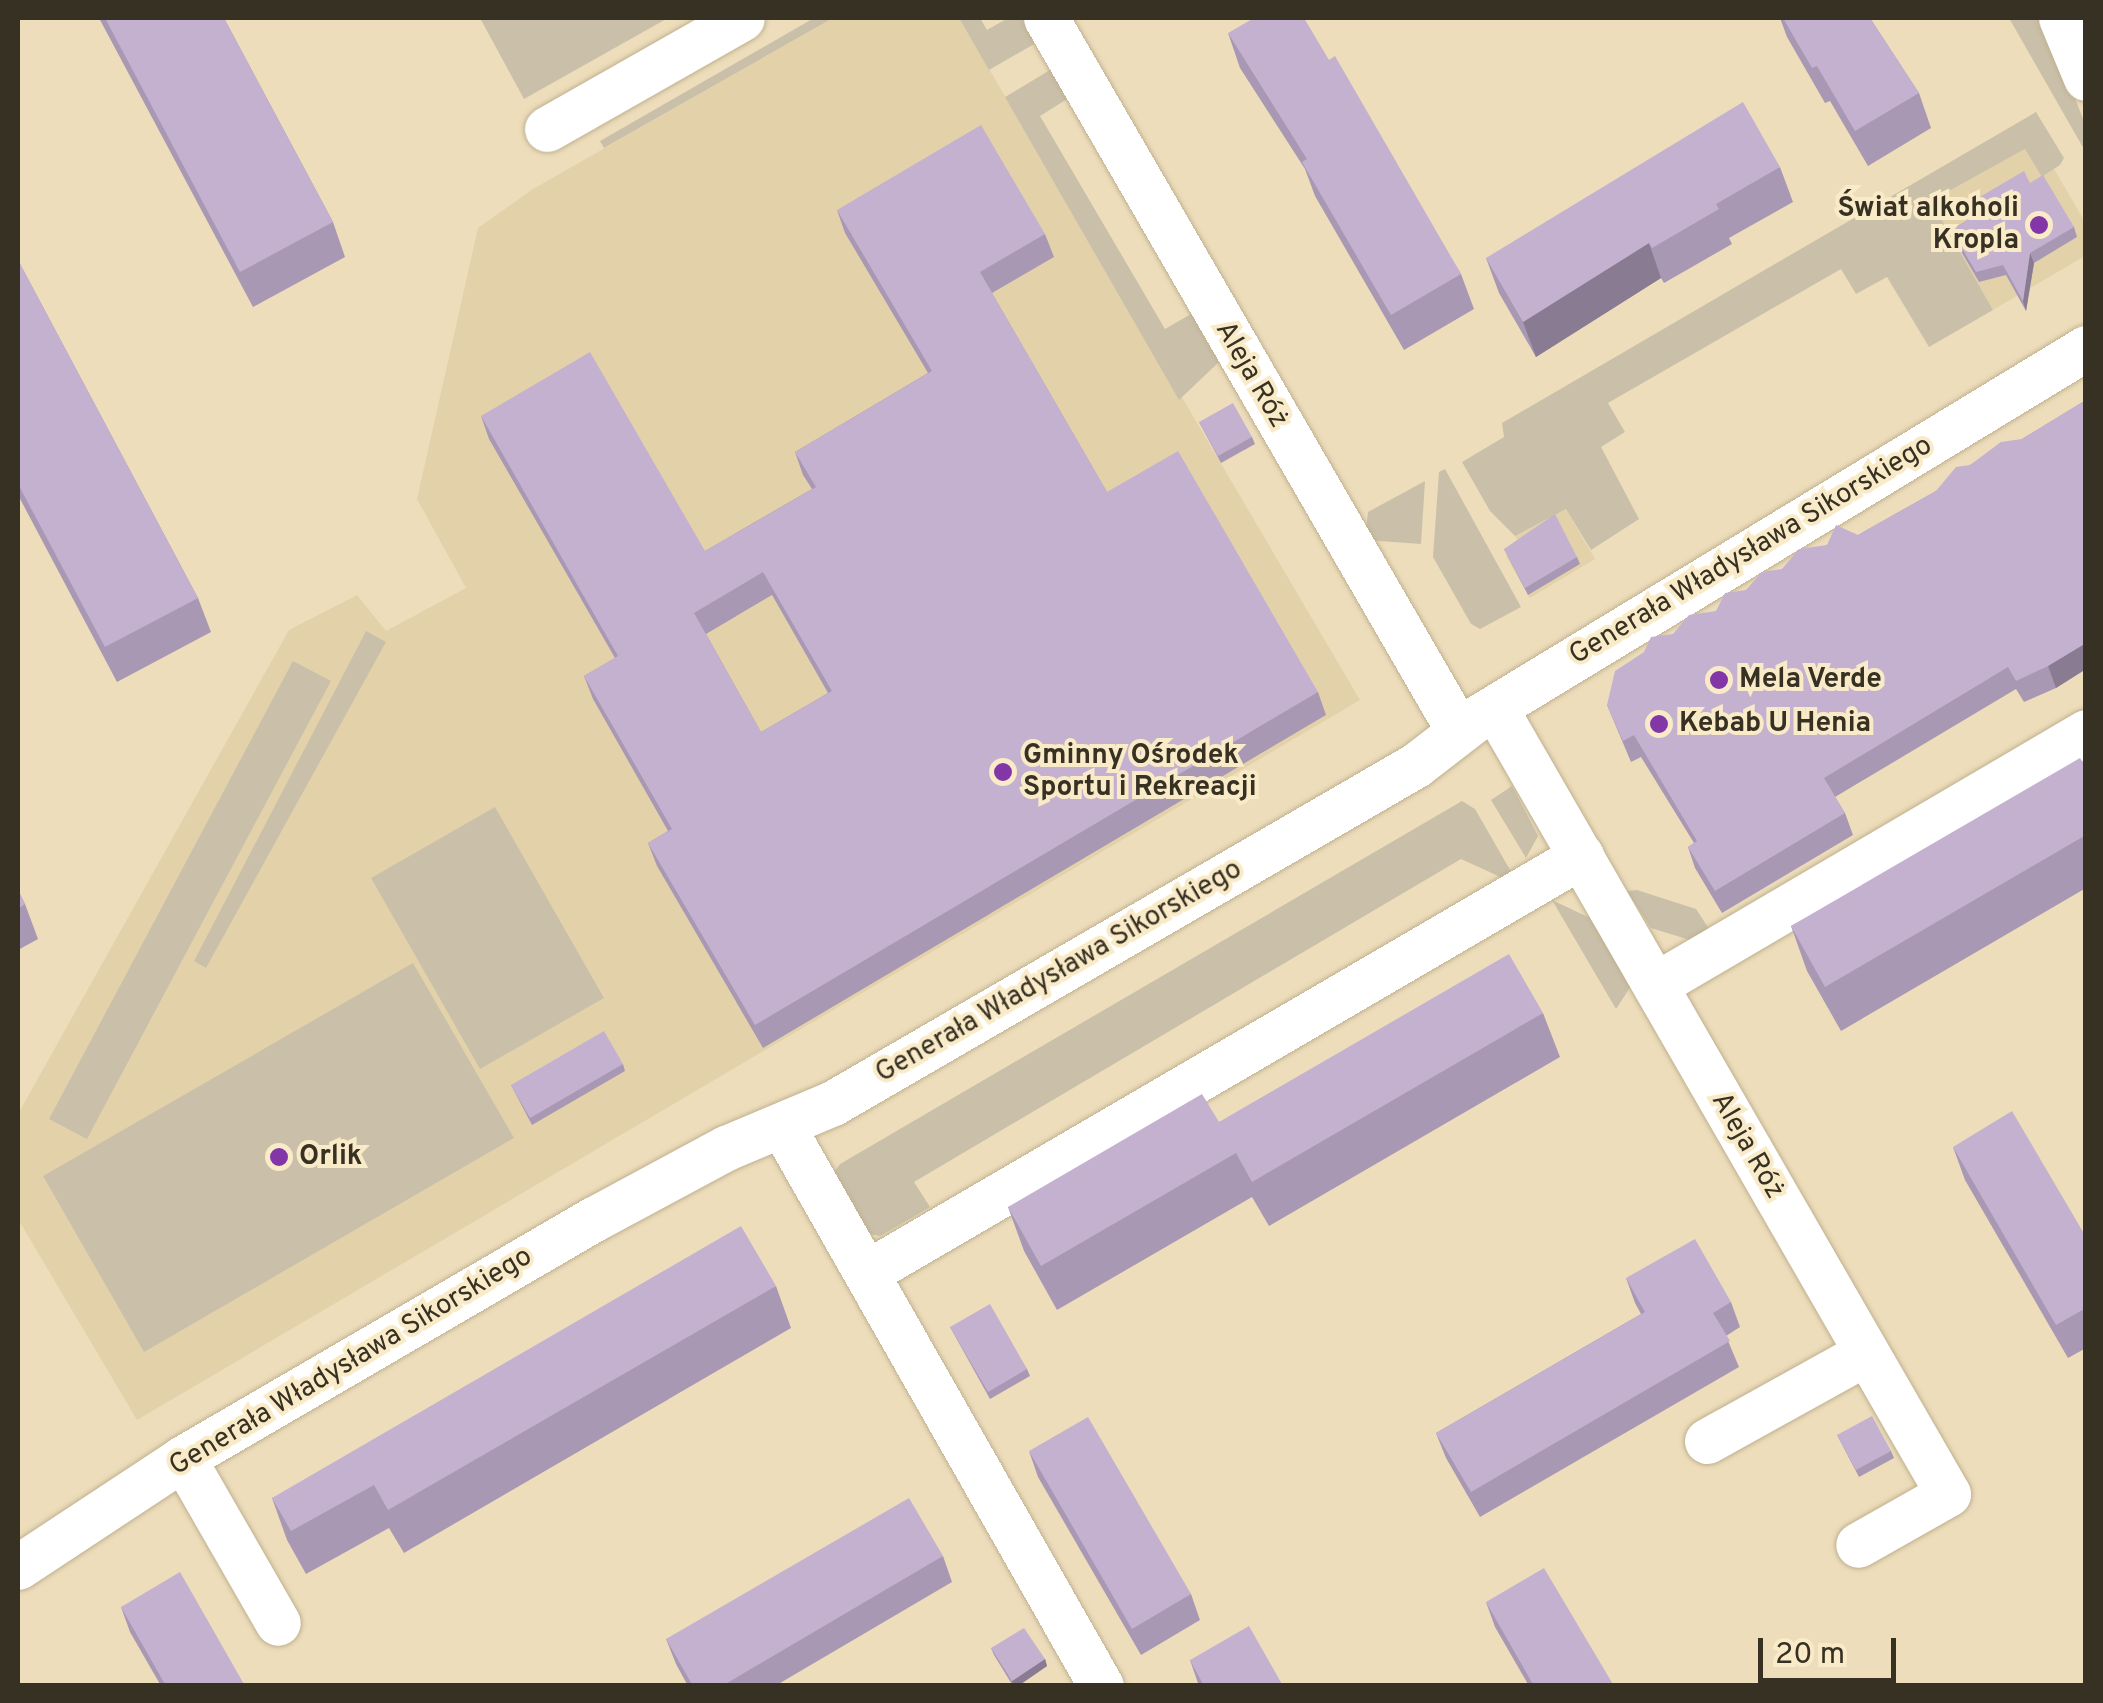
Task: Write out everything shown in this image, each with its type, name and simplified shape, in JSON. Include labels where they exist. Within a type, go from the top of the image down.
[{"type":"street","points":[[546,129],[742,18]]},
{"type":"street","name":"Aleja Róż","points":[[1046,18],[1476,719],[1580,856],[1948,1494],[1858,1546]]},
{"type":"street","points":[[2061,18],[2086,78]]},
{"type":"street","name":"Generała Władysława Sikorskiego","points":[[18,1568],[183,1458],[594,1219],[726,1148],[784,1128],[1416,765],[1476,719],[2086,348]]},
{"type":"street","points":[[1654,985],[2086,732]]},
{"type":"street","points":[[866,1272],[1580,856]]},
{"type":"street","points":[[784,1128],[1101,1686]]},
{"type":"street","points":[[1708,1442],[1866,1353]]},
{"type":"street","points":[[183,1458],[278,1623]]},
{"type":"shaded area","points":[[480,18],[668,18],[524,99]]},
{"type":"shaded area","points":[[814,18],[833,18],[604,148],[600,141]]},
{"type":"shaded area","points":[[833,18],[959,18],[1360,700],[137,1420],[18,1219],[18,1114],[289,630],[357,595],[386,631],[466,588],[417,499],[478,228],[533,189]]},
{"type":"shaded area","points":[[959,18],[980,18],[987,30],[1008,18],[1032,18],[1043,39],[989,70]]},
{"type":"shaded area","points":[[2009,18],[2044,18],[2085,124],[2085,151]]},
{"type":"shaded area","points":[[1050,70],[1072,96],[1040,116],[1165,329],[1198,310],[1220,361],[1179,400],[1005,97]]},
{"type":"shaded area","points":[[2036,112],[2064,158],[2060,165],[2042,177],[2025,149],[1931,201],[1993,310],[1929,347],[1887,277],[1856,294],[1841,269],[1608,403],[1625,432],[1601,447],[1639,519],[1591,550],[1566,509],[1515,536],[1490,511],[1462,462],[1504,437],[1502,423]]},
{"type":"shaded area","points":[[2026,148],[2043,177],[2054,169],[2085,222],[2085,256],[1993,310],[1930,202]]},
{"type":"shaded area","points":[[1445,469],[1521,607],[1480,629],[1471,624],[1433,557],[1439,472]]},
{"type":"shaded area","points":[[1425,481],[1421,544],[1365,540],[1368,512]]},
{"type":"shaded area","points":[[1566,509],[1595,559],[1530,598],[1506,556],[1521,547],[1515,536]]},
{"type":"shaded area","points":[[366,631],[386,642],[206,968],[194,961]]},
{"type":"shaded area","points":[[293,661],[331,681],[87,1139],[49,1119]]},
{"type":"shaded area","points":[[1512,786],[1538,836],[1526,858],[1491,800]]},
{"type":"shaded area","points":[[1462,801],[1475,809],[1513,875],[1507,880],[1461,859],[914,1182],[930,1207],[880,1236],[865,1233],[834,1172],[840,1164]]},
{"type":"shaded area","points":[[495,807],[604,998],[480,1069],[371,878]]},
{"type":"shaded area","points":[[1637,890],[1696,909],[1713,935],[1693,941],[1651,928],[1627,891]]},
{"type":"shaded area","points":[[1552,900],[1590,918],[1631,986],[1616,1009]]},
{"type":"shaded area","name":"Orlik","points":[[413,963],[514,1138],[144,1352],[43,1176]]},
{"type":"building","points":[[105,18],[224,18],[333,222],[240,272]]},
{"type":"building","points":[[1254,18],[1304,18],[1329,60],[1335,56],[1461,274],[1391,315],[1302,162],[1307,159],[1228,33]]},
{"type":"building","points":[[1783,18],[1870,18],[1919,93],[1855,131]]},
{"type":"building","points":[[1743,102],[1780,167],[1716,204],[1719,209],[1652,248],[1649,243],[1523,322],[1486,258]]},
{"type":"building","points":[[981,125],[1045,234],[980,272],[1107,492],[1178,451],[1318,692],[755,1025],[648,843],[672,829],[584,676],[618,656],[481,416],[590,352],[705,551],[816,487],[795,452],[932,371],[837,210]],"holes":[[[763,572],[832,691],[761,732],[694,613]]]},
{"type":"building","points":[[2024,171],[2030,183],[2043,175],[2074,227],[2030,253],[2023,301],[2003,265],[1976,272],[1951,230],[1973,217],[1966,205]]},
{"type":"building","points":[[18,260],[198,598],[105,647],[18,484]]},
{"type":"building","points":[[2086,400],[2086,643],[2016,681],[2008,667],[1824,778],[1845,813],[1715,891],[1688,847],[1697,841],[1634,735],[1623,741],[1607,705],[1615,671],[1644,652],[1651,637],[1673,634],[1689,615],[1716,611],[1725,593],[1746,590],[1762,572],[1782,569],[1799,549],[1827,545],[1836,525],[1858,535],[1936,491],[1956,467],[1970,465],[2001,442],[2022,439]]},
{"type":"building","points":[[1233,403],[1252,437],[1218,456],[1199,422]]},
{"type":"building","points":[[1555,514],[1577,557],[1525,588],[1504,549]]},
{"type":"building","points":[[2080,758],[2086,767],[2086,835],[1825,987],[1791,926]]},
{"type":"building","points":[[18,890],[25,904],[18,909]]},
{"type":"building","points":[[1509,954],[1543,1013],[1252,1182],[1236,1153],[1041,1266],[1008,1207],[1202,1094],[1219,1122]]},
{"type":"building","points":[[604,1031],[623,1064],[530,1118],[511,1085]]},
{"type":"building","points":[[2012,1111],[2086,1237],[2086,1308],[2056,1325],[1953,1147]]},
{"type":"building","points":[[741,1226],[776,1286],[388,1510],[374,1485],[291,1531],[272,1498]]},
{"type":"building","points":[[1695,1239],[1731,1302],[1713,1313],[1730,1341],[1471,1492],[1436,1433],[1645,1312],[1626,1278]]},
{"type":"building","points":[[990,1304],[1027,1369],[988,1392],[950,1327]]},
{"type":"building","points":[[1872,1416],[1891,1451],[1856,1470],[1837,1435]]},
{"type":"building","points":[[1088,1417],[1191,1594],[1132,1629],[1029,1451]]},
{"type":"building","points":[[909,1498],[943,1556],[722,1686],[693,1686],[666,1639]]},
{"type":"building","points":[[1544,1568],[1614,1686],[1534,1686],[1486,1602]]},
{"type":"building","points":[[180,1572],[245,1686],[166,1686],[121,1607]]},
{"type":"building","points":[[1249,1626],[1283,1686],[1204,1686],[1190,1660]]},
{"type":"building","points":[[1024,1628],[1045,1659],[1012,1681],[991,1648]]},
{"type":"place","name":"Świat alkoholi Kropla","points":[[2039,225]]},
{"type":"place","name":"Mela Verde","points":[[1719,680]]},
{"type":"place","name":"Kebab U Henia","points":[[1659,724]]},
{"type":"place","name":"Gminny Ośrodek Sportu i Rekreacji","points":[[1003,772]]},
{"type":"place","name":"Orlik","points":[[279,1157]]}]
